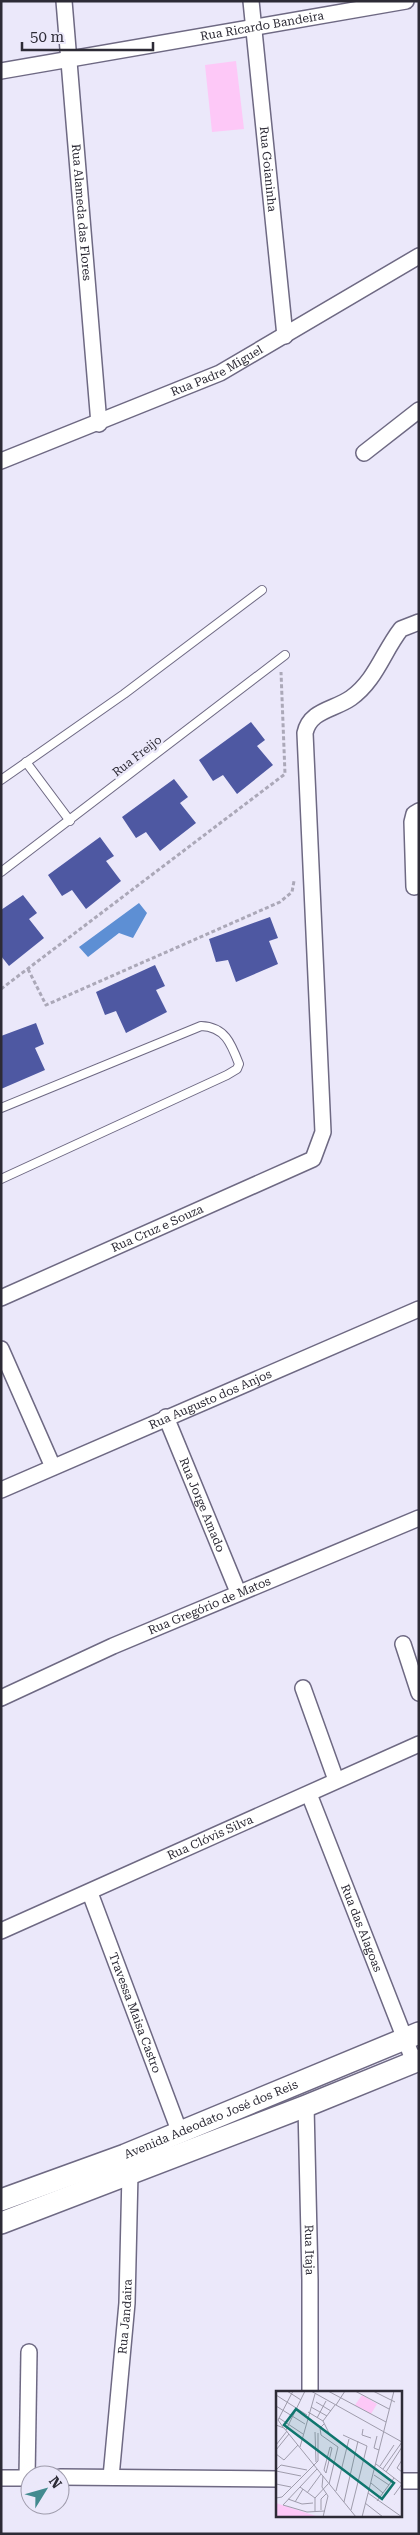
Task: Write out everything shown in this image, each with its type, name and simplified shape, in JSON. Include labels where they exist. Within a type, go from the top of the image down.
[{"type":"main road","name":"Avenida Adeodato José dos Reis","points":[[1,2223],[128,2164],[180,2133],[412,2036]]},
{"type":"main road","name":"Avenida Adeodato José dos Reis","points":[[1,2200],[128,2164],[306,2106],[416,2061]]},
{"type":"street","name":"Rua Alameda das Flores","points":[[64,1],[67,58],[99,424]]},
{"type":"street","name":"Rua Goianinha","points":[[251,1],[285,336]]},
{"type":"street","name":"Rua Ricardo Bandeira","points":[[1,71],[67,58],[406,1]]},
{"type":"street","name":"Rua Padre Miguel","points":[[1,461],[99,424],[220,374],[419,256]]},
{"type":"street","points":[[364,453],[419,410]]},
{"type":"street","name":"Rua Cruz e Souza","points":[[1,1298],[312,1159],[323,1132],[305,733],[307,725],[318,713],[338,706],[363,688],[375,674],[401,629],[419,622]]},
{"type":"street","points":[[414,886],[412,822],[414,814],[419,811]]},
{"type":"street","name":"Rua Augusto dos Anjos","points":[[1,1490],[166,1417],[371,1332],[419,1309]]},
{"type":"street","points":[[1,1349],[53,1467]]},
{"type":"street","name":"Rua Jorge Amado","points":[[166,1417],[238,1592]]},
{"type":"street","name":"Rua Gregório de Matos","points":[[1,1698],[113,1646],[238,1592],[419,1518]]},
{"type":"street","points":[[403,1644],[419,1693]]},
{"type":"street","points":[[303,1688],[336,1780]]},
{"type":"street","name":"Rua Clóvis Silva","points":[[1,1931],[90,1893],[419,1744]]},
{"type":"street","name":"Rua das Alagoas","points":[[308,1794],[412,2036],[416,2061]]},
{"type":"street","name":"Travessa Maisa Castro","points":[[90,1893],[180,2133]]},
{"type":"street","name":"Rua Itaja","points":[[306,2106],[310,2280],[310,2391]]},
{"type":"street","name":"Rua Jandaira","points":[[112,2477],[127,2303],[128,2164]]},
{"type":"street","points":[[28,2465],[29,2352]]},
{"type":"street","points":[[1,2478],[20,2478]]},
{"type":"street","points":[[70,2478],[276,2479]]},
{"type":"street","points":[[402,2480],[419,2481]]},
{"type":"lane","points":[[1,780],[124,694],[262,590]]},
{"type":"lane","name":"Rua Freijo","points":[[1,872],[283,657]]},
{"type":"lane","points":[[26,762],[70,821]]},
{"type":"lane","points":[[1,1108],[201,1026],[214,1026],[225,1036],[233,1048],[239,1064],[237,1069],[227,1075],[1,1179]]},
{"type":"path","points":[[283,657],[285,774],[290,780]]},
{"type":"path","points":[[1,989],[285,774]]},
{"type":"path","points":[[28,968],[46,1005],[280,902],[292,892],[294,873]]},
{"type":"shaded area","points":[[236,61],[244,129],[212,132],[205,65]]},
{"type":"water","points":[[139,903],[147,913],[133,938],[119,933],[88,957],[79,947]]},
{"type":"building","points":[[251,722],[265,740],[257,746],[273,765],[237,794],[223,775],[213,781],[199,760]]},
{"type":"building","points":[[174,779],[188,797],[180,803],[196,823],[160,851],[146,832],[136,838],[122,817]]},
{"type":"building","points":[[100,837],[114,856],[106,861],[121,881],[86,909],[72,890],[62,896],[48,875]]},
{"type":"building","points":[[23,895],[37,913],[29,919],[44,938],[9,966],[1,956],[1,910]]},
{"type":"building","points":[[270,917],[278,938],[269,941],[278,964],[236,982],[228,960],[216,962],[209,939]]},
{"type":"building","points":[[155,965],[165,986],[156,990],[167,1012],[126,1033],[116,1011],[105,1015],[96,992]]},
{"type":"building","points":[[36,1023],[44,1044],[35,1048],[45,1070],[1,1089],[1,1036]]}]
